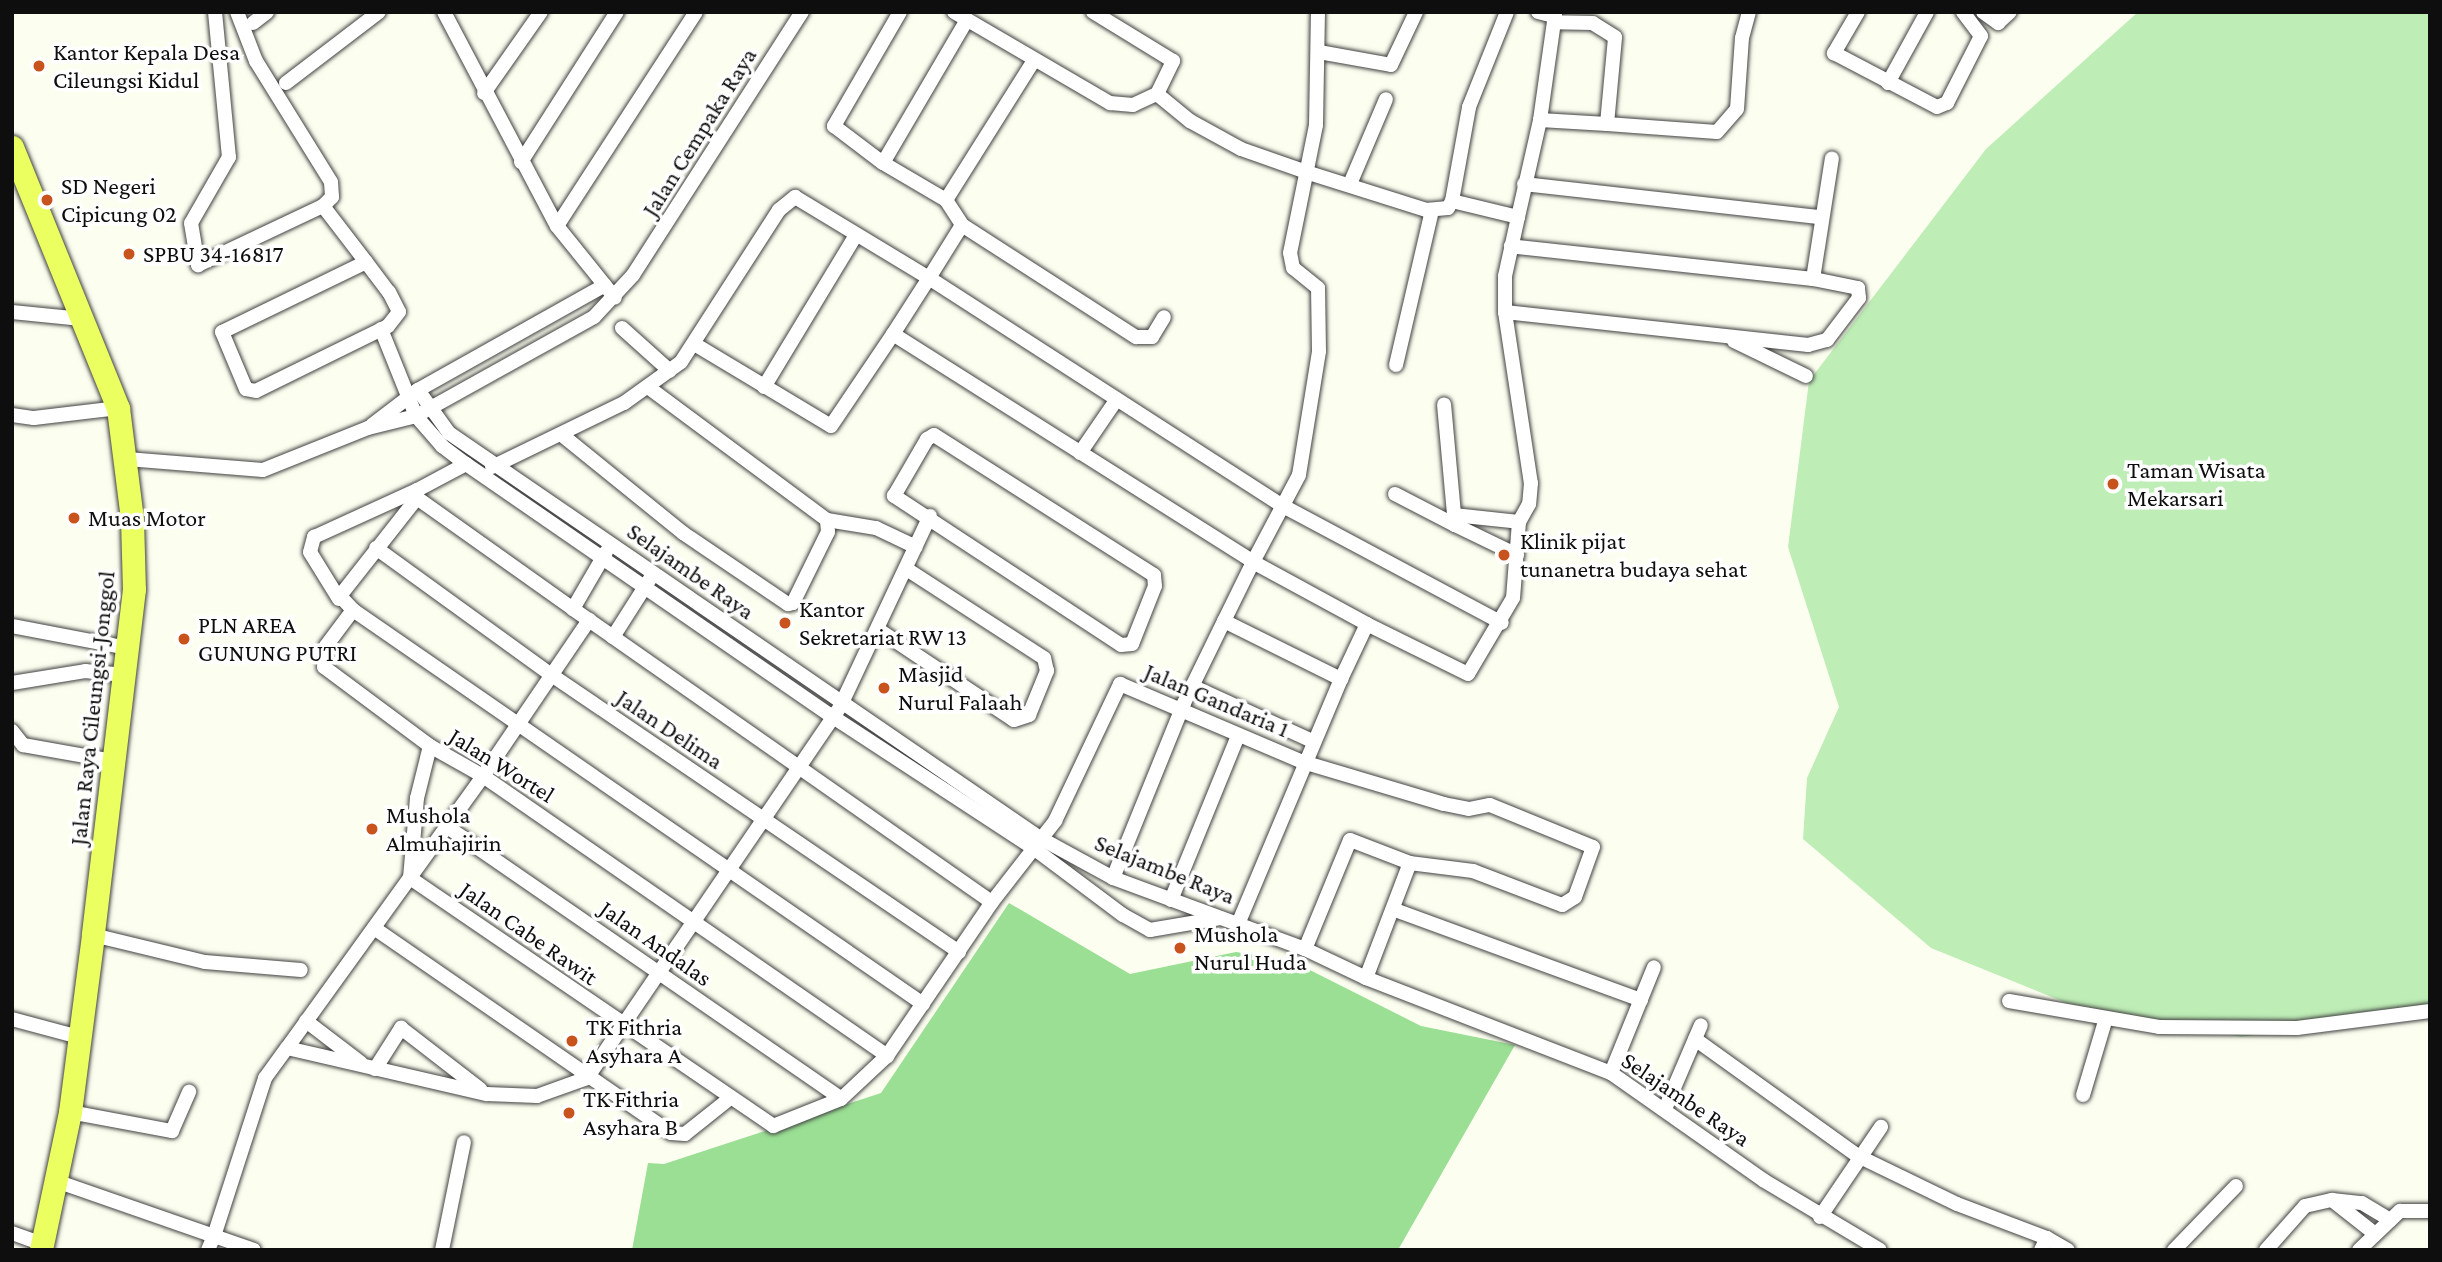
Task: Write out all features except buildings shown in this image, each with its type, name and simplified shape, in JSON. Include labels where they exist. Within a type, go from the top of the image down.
[{"type":"main road","name":"Jalan Raya Cileungsi-Jonggol","points":[[12,147],[118,408],[127,459],[134,589],[70,1112],[41,1247]]},
{"type":"street","points":[[215,12],[229,157],[191,223],[198,265],[323,206],[332,197],[331,182],[256,61],[237,12]]},
{"type":"street","points":[[253,23],[267,12]]},
{"type":"street","points":[[286,83],[379,12]]},
{"type":"street","points":[[484,93],[541,12]]},
{"type":"street","points":[[521,162],[617,12]]},
{"type":"street","points":[[557,226],[696,12]]},
{"type":"street","name":"Jalan Cempaka Raya","points":[[608,305],[633,275],[802,12]]},
{"type":"street","points":[[900,12],[834,127],[883,163],[946,200],[962,225],[1136,337],[1152,337],[1164,317]]},
{"type":"street","points":[[954,12],[1110,103],[1133,105],[1157,94],[1173,61],[1093,12]]},
{"type":"street","points":[[1113,878],[1186,699],[1299,475],[1319,351],[1318,288],[1293,268],[1290,253],[1309,173],[1319,52],[1318,12]]},
{"type":"street","points":[[1319,52],[1391,65],[1416,12]]},
{"type":"street","points":[[1157,94],[1190,121],[1241,149],[1309,173],[1432,210],[1447,208],[1452,201],[1469,107],[1507,12]]},
{"type":"street","points":[[1538,12],[1594,23],[1615,37],[1607,124]]},
{"type":"street","points":[[1540,120],[1717,132],[1737,109],[1742,38],[1749,12]]},
{"type":"street","points":[[1858,12],[1834,52],[1928,105],[1947,103],[1981,36],[1963,12]]},
{"type":"street","points":[[1888,82],[1927,12]]},
{"type":"street","points":[[1983,12],[1998,23],[2010,12]]},
{"type":"street","points":[[127,459],[263,470],[368,428],[422,413],[608,305],[557,226],[521,162],[484,93],[449,15]]},
{"type":"street","points":[[893,334],[1253,562],[1465,674],[1474,670],[1502,623],[1516,585],[1519,522],[1529,504],[1531,483],[1505,312],[1505,276],[1540,120],[1554,17]]},
{"type":"street","points":[[883,163],[967,20]]},
{"type":"street","points":[[946,200],[1034,60]]},
{"type":"street","points":[[1350,184],[1386,100]]},
{"type":"street","points":[[1813,279],[1820,217],[1832,158]]},
{"type":"street","points":[[1524,184],[1820,217]]},
{"type":"street","points":[[482,473],[498,463],[562,435],[649,388],[685,357],[790,199],[812,203],[856,235],[929,278],[1283,506],[1502,623]]},
{"type":"street","points":[[1452,201],[1518,217]]},
{"type":"street","points":[[323,206],[366,262],[399,308],[398,319],[250,392],[221,337],[225,330],[366,262]]},
{"type":"street","points":[[1396,365],[1432,210]]},
{"type":"street","points":[[622,328],[685,357],[764,387],[831,426],[962,225]]},
{"type":"street","points":[[764,387],[856,235]]},
{"type":"street","points":[[1505,312],[1808,345],[1827,340],[1858,305],[1860,293],[1858,288],[1813,279],[1511,246]]},
{"type":"street","points":[[368,428],[413,394],[598,290]]},
{"type":"street","points":[[12,312],[82,319]]},
{"type":"street","name":"Selajambe Raya","points":[[381,329],[422,413],[654,572],[837,711],[1036,843],[1113,878],[1305,949],[1366,978],[1611,1073],[1820,1217],[1880,1250]]},
{"type":"street","points":[[1722,335],[1805,376]]},
{"type":"street","points":[[649,388],[827,520],[876,528],[922,531],[1121,645],[1132,644],[1155,586],[1154,575],[934,435],[927,439],[893,492],[922,531]]},
{"type":"street","points":[[1080,453],[1116,399]]},
{"type":"street","points":[[1444,404],[1455,520]]},
{"type":"street","points":[[12,415],[34,418],[118,408]]},
{"type":"street","points":[[422,413],[442,446],[466,464],[602,558],[837,711]]},
{"type":"street","points":[[562,435],[683,533],[788,604],[794,601],[828,532],[827,520]]},
{"type":"street","points":[[466,464],[417,494],[314,537],[310,552],[339,599],[923,1004]]},
{"type":"street","points":[[339,599],[417,494]]},
{"type":"street","points":[[417,494],[573,609],[992,901]]},
{"type":"street","points":[[1395,494],[1455,520],[1517,555]]},
{"type":"street","points":[[1455,520],[1519,522]]},
{"type":"street","points":[[287,1048],[487,1094],[537,1096],[587,1077],[837,711],[908,570],[922,531]]},
{"type":"street","points":[[573,609],[611,543]]},
{"type":"street","name":"Jalan Delima","points":[[376,548],[553,676],[959,952]]},
{"type":"street","points":[[878,630],[1014,720],[1029,715],[1047,671],[1044,658],[908,570]]},
{"type":"street","points":[[613,637],[654,572]]},
{"type":"street","name":"Jalan Wortel","points":[[353,610],[326,646],[324,667],[429,746],[483,776],[887,1056]]},
{"type":"street","points":[[208,1250],[265,1078],[483,776],[589,620]]},
{"type":"street","points":[[1224,621],[1341,679]]},
{"type":"street","points":[[1238,924],[1312,741],[1367,624]]},
{"type":"street","points":[[12,626],[127,648]]},
{"type":"street","points":[[12,682],[85,671],[124,676]]},
{"type":"street","name":"Jalan Gandaria 1","points":[[1036,843],[1055,821],[1117,685],[1186,699],[1238,736],[1303,762],[1444,804],[1469,809],[1490,805],[1593,847],[1575,897],[1562,905],[1473,871],[1410,863]]},
{"type":"street","points":[[1186,699],[1312,741]]},
{"type":"street","points":[[12,731],[23,745],[113,761]]},
{"type":"street","points":[[1171,900],[1238,736]]},
{"type":"street","points":[[410,878],[417,798],[429,746]]},
{"type":"street","name":"Jalan Andalas","points":[[446,826],[841,1099]]},
{"type":"street","points":[[1305,949],[1348,841],[1354,839],[1410,863],[1395,910],[1366,978]]},
{"type":"street","points":[[841,1099],[887,1056],[992,901],[1036,843],[1123,915],[1150,930],[1220,918]]},
{"type":"street","name":"Jalan Cabe Rawit","points":[[410,878],[769,1125],[841,1099]]},
{"type":"street","points":[[1395,910],[1641,1000]]},
{"type":"street","points":[[374,928],[587,1077],[676,1135],[685,1134],[729,1099]]},
{"type":"street","points":[[93,935],[205,962],[300,970]]},
{"type":"street","points":[[1611,1073],[1654,967]]},
{"type":"street","points":[[2009,1001],[2159,1027],[2297,1028],[2430,1011]]},
{"type":"street","points":[[2083,1095],[2106,1018]]},
{"type":"street","points":[[12,1019],[79,1037]]},
{"type":"street","points":[[306,1021],[371,1069]]},
{"type":"street","points":[[1665,1109],[1701,1025]]},
{"type":"street","points":[[371,1069],[401,1028],[487,1094]]},
{"type":"street","points":[[1695,1039],[1858,1156],[2044,1244],[2068,1250]]},
{"type":"street","points":[[70,1112],[172,1130],[189,1092]]},
{"type":"street","points":[[1820,1217],[1858,1156],[1881,1127]]},
{"type":"street","points":[[442,1250],[464,1142]]},
{"type":"street","points":[[56,1181],[254,1250]]},
{"type":"street","points":[[2174,1250],[2236,1186]]},
{"type":"street","points":[[2333,1200],[2375,1234]]},
{"type":"street","points":[[2266,1250],[2305,1206],[2333,1200],[2362,1203],[2390,1220]]},
{"type":"street","points":[[2360,1250],[2400,1211],[2412,1208],[2430,1211]]},
{"type":"street","points":[[12,1233],[41,1247]]},
{"type":"green space","name":"Taman Wisata Mekarsari","points":[[2138,12],[2430,12],[2430,1011],[2241,1037],[2069,1004],[1931,948],[1803,839],[1807,778],[1839,707],[1788,547],[1809,381],[1986,149]]},
{"type":"green space","points":[[1009,903],[1130,974],[1236,952],[1290,960],[1421,1026],[1515,1045],[1398,1250],[632,1250],[648,1163],[664,1164],[881,1093]]},
{"type":"place","name":"Kantor Kepala Desa Cileungsi Kidul","points":[[39,66]]},
{"type":"place","name":"SD Negeri Cipicung 02","points":[[47,200]]},
{"type":"place","name":"SPBU 34-16817","points":[[129,254]]},
{"type":"place","name":"Taman Wisata Mekarsari","points":[[2113,484]]},
{"type":"place","name":"Muas Motor","points":[[74,518]]},
{"type":"place","name":"Klinik pijat tunanetra budaya sehat","points":[[1504,555]]},
{"type":"place","name":"Kantor Sekretariat RW 13","points":[[785,623]]},
{"type":"place","name":"PLN AREA GUNUNG PUTRI","points":[[184,639]]},
{"type":"place","name":"Masjid Nurul Falaah","points":[[884,688]]},
{"type":"place","name":"Mushola Almuhajirin","points":[[372,829]]},
{"type":"place","name":"Mushola Nurul Huda","points":[[1180,948]]},
{"type":"place","name":"TK Fithria Asyhara A","points":[[572,1041]]},
{"type":"place","name":"TK Fithria Asyhara B","points":[[569,1113]]}]
